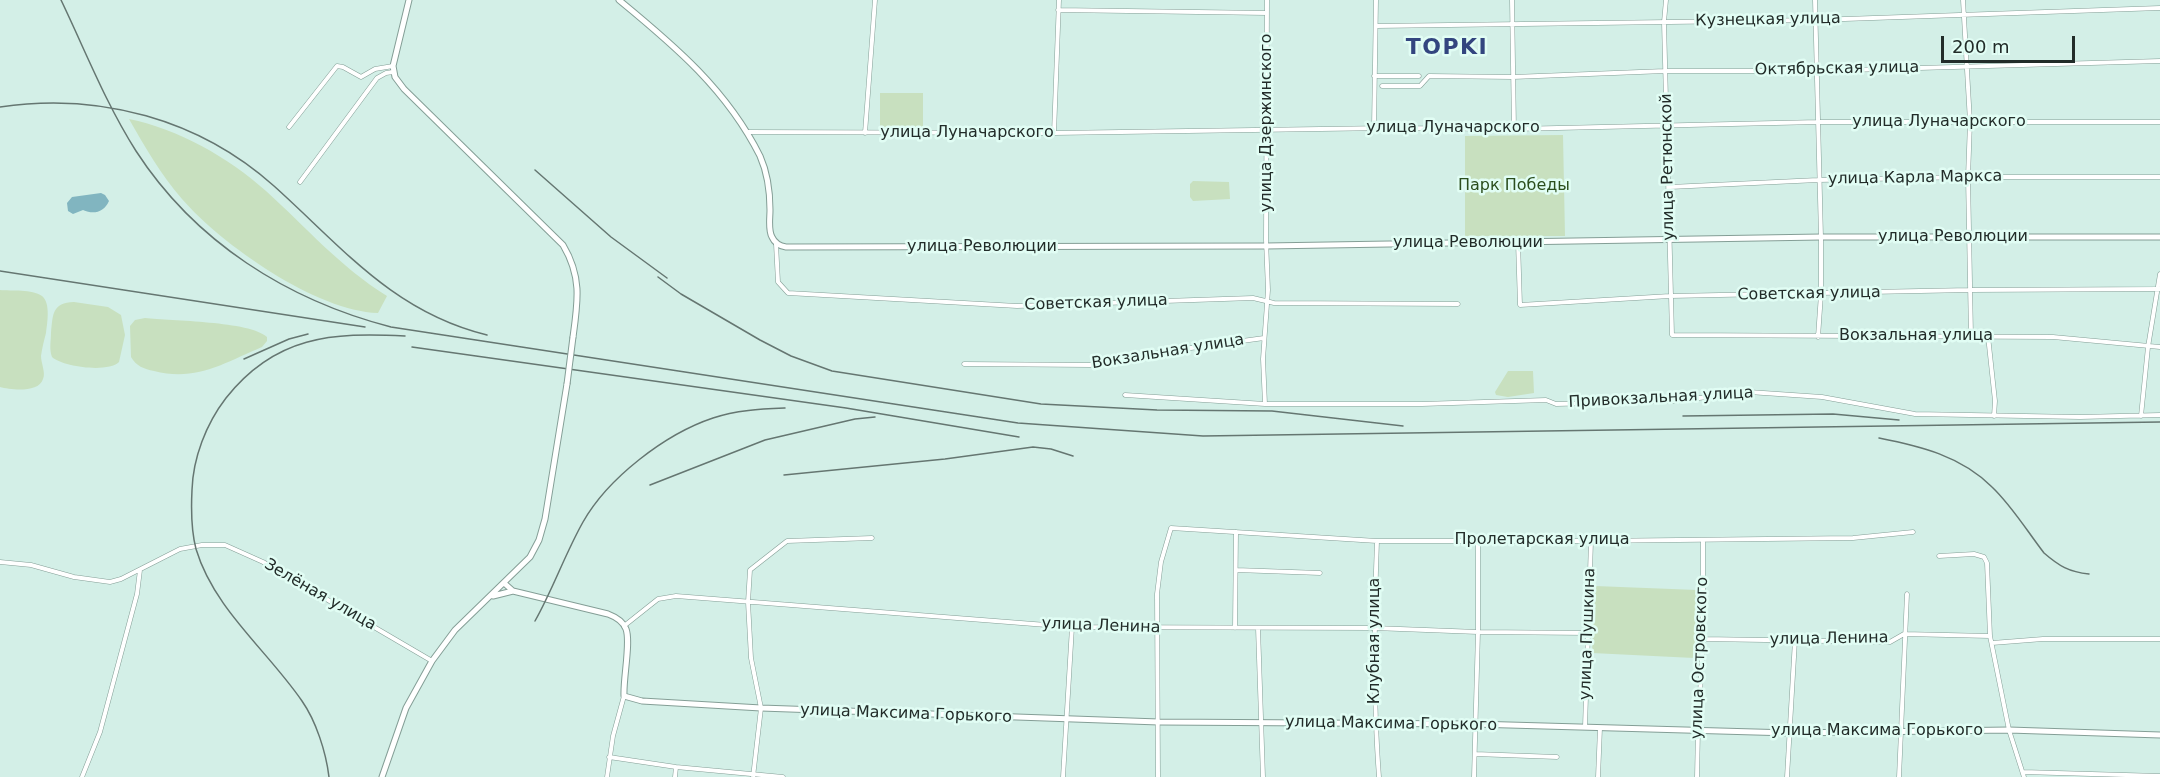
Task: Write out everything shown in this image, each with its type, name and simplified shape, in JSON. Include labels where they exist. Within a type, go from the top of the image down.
[{"type":"street","points":[[382,777],[406,708],[432,661],[456,630],[530,557],[539,540],[545,519],[567,384],[578,290],[574,268],[563,245],[398,82],[393,69],[409,0]]},
{"type":"street","points":[[619,0],[672,43],[692,63],[747,132],[762,160],[767,177],[771,233],[776,243]]},
{"type":"street","points":[[865,133],[875,0]]},
{"type":"street","points":[[1054,133],[1059,0]]},
{"type":"street","name":"улица Дзержинского","points":[[1265,404],[1267,0]]},
{"type":"street","points":[[1374,128],[1376,0]]},
{"type":"street","points":[[1512,0],[1514,129]]},
{"type":"street","name":"улица Ретюнской","points":[[1666,0],[1664,22],[1672,334]]},
{"type":"street","points":[[1815,0],[1821,237],[1818,337]]},
{"type":"street","points":[[1963,0],[1970,122],[1968,177],[1971,336]]},
{"type":"street","name":"Кузнецкая улица","points":[[1376,26],[1816,20],[2160,8]]},
{"type":"street","points":[[1058,10],[1267,13]]},
{"type":"street","name":"Октябрьская улица","points":[[1382,86],[1420,86],[1429,76],[1513,77],[1665,71],[1816,71],[2160,61]]},
{"type":"street","points":[[289,127],[337,66],[361,77],[375,69],[393,69]]},
{"type":"street","points":[[300,182],[377,78],[393,69]]},
{"type":"street","points":[[1374,76],[1419,76]]},
{"type":"street","name":"улица Луначарского","points":[[747,132],[1054,133],[1374,128],[1514,129],[1818,122],[2160,122]]},
{"type":"street","name":"улица Карла Маркса","points":[[1670,187],[1818,180],[2160,177]]},
{"type":"street","name":"улица Революции","points":[[776,243],[786,247],[1266,246],[1821,237],[2160,237]]},
{"type":"street","name":"Советская улица","points":[[1518,242],[1520,305],[1671,296],[2159,289]]},
{"type":"street","name":"Советская улица","points":[[776,243],[778,282],[788,293],[1017,306],[1253,297],[1274,303],[1458,304]]},
{"type":"street","points":[[2141,416],[2148,347],[2160,274]]},
{"type":"street","name":"Вокзальная улица","points":[[1672,334],[1818,337],[2053,337],[2160,347]]},
{"type":"street","points":[[1988,336],[1995,400],[1994,416]]},
{"type":"street","name":"Вокзальная улица","points":[[964,364],[1090,365],[1264,338]]},
{"type":"street","name":"Привокзальная улица","points":[[1125,395],[1265,404],[1422,404],[1546,400],[1556,404],[1674,400],[1749,392],[1822,397],[1915,414],[2080,417],[2160,415]]},
{"type":"street","name":"Пролетарская улица","points":[[1158,628],[1157,594],[1161,562],[1171,528],[1377,541],[1853,538],[1913,532]]},
{"type":"street","points":[[1235,628],[1236,532]]},
{"type":"street","points":[[753,776],[761,708],[751,658],[748,603],[750,570],[787,541],[872,538]]},
{"type":"street","points":[[1474,777],[1478,540]]},
{"type":"street","name":"улица Островского","points":[[1697,777],[1703,639],[1703,540]]},
{"type":"street","name":"Клубная улица","points":[[1377,541],[1374,628],[1375,724],[1379,777]]},
{"type":"street","name":"улица Пушкина","points":[[1585,727],[1591,541]]},
{"type":"street","name":"Зелёная улица","points":[[0,562],[31,565],[101,582],[121,579],[175,551],[202,545],[225,545],[247,554],[432,661]]},
{"type":"street","points":[[1939,556],[1974,555],[1983,557],[1987,563],[1990,636],[2009,730],[2024,775],[2160,776]]},
{"type":"street","points":[[82,777],[100,732],[137,594],[140,570]]},
{"type":"street","points":[[1236,570],[1320,573]]},
{"type":"street","points":[[504,583],[513,591]]},
{"type":"street","points":[[489,597],[513,591],[608,614],[617,618],[624,626],[627,641],[624,696],[609,757],[607,777]]},
{"type":"street","points":[[1899,777],[1907,594]]},
{"type":"street","name":"улица Ленина","points":[[624,626],[663,597],[1072,627],[1374,628],[1588,633]]},
{"type":"street","points":[[1064,777],[1072,627]]},
{"type":"street","points":[[1158,628],[1158,777]]},
{"type":"street","points":[[1258,628],[1263,777]]},
{"type":"street","name":"улица Ленина","points":[[1703,639],[1890,642],[1904,634],[1990,636]]},
{"type":"street","points":[[1992,643],[2017,640],[2160,639]]},
{"type":"street","points":[[1787,777],[1795,640]]},
{"type":"street","name":"улица Максима Горького","points":[[624,696],[642,701],[761,708],[1159,722],[1474,724],[1790,733],[2009,730],[2160,735]]},
{"type":"street","points":[[1598,777],[1600,728]]},
{"type":"street","points":[[1475,754],[1557,757]]},
{"type":"street","points":[[609,757],[753,776],[783,777]]},
{"type":"street","points":[[675,777],[676,767]]},
{"type":"green space","points":[[880,93],[923,93],[923,127],[880,127]]},
{"type":"green space","points":[[129,119],[184,137],[219,156],[251,179],[338,259],[387,296],[378,313],[353,309],[327,301],[299,288],[245,255],[199,217],[174,190]]},
{"type":"green space","name":"Парк Победы","points":[[1563,135],[1565,236],[1465,236],[1465,136]]},
{"type":"green space","points":[[1193,181],[1229,182],[1230,199],[1193,201],[1190,197],[1190,184]]},
{"type":"green space","points":[[0,290],[33,292],[42,296],[47,303],[46,333],[41,356],[44,377],[36,387],[17,389],[0,387]]},
{"type":"green space","points":[[74,302],[108,307],[121,315],[125,335],[119,362],[96,368],[66,364],[52,357],[50,348],[55,311],[61,305]]},
{"type":"green space","points":[[145,318],[244,328],[267,337],[267,341],[262,347],[222,365],[197,372],[169,374],[141,367],[131,357],[130,326],[135,320]]},
{"type":"green space","points":[[1508,371],[1533,371],[1534,393],[1508,397],[1496,395],[1495,392]]},
{"type":"green space","points":[[1595,586],[1697,590],[1694,658],[1592,653]]},
{"type":"water","points":[[101,193],[109,201],[98,212],[83,210],[73,214],[68,211],[67,203],[72,197]]},
{"type":"railway","points":[[61,0],[105,96],[125,133],[160,184],[186,213],[215,240],[280,283],[316,301],[391,327],[1018,423],[1203,436],[2160,422]]},
{"type":"railway","points":[[0,107],[37,103],[110,108],[146,116],[213,143],[245,163],[274,186],[346,254],[396,294],[424,311],[487,335]]},
{"type":"railway","points":[[535,170],[611,237],[667,278]]},
{"type":"railway","points":[[0,271],[365,327]]},
{"type":"railway","points":[[658,277],[681,294],[760,340],[791,356],[832,371],[1041,404],[1157,410],[1272,411],[1403,426]]},
{"type":"railway","points":[[244,359],[289,339],[308,334]]},
{"type":"railway","points":[[329,777],[320,737],[307,709],[288,682],[228,610],[204,571],[196,549],[192,527],[192,490],[195,466],[202,442],[219,408],[245,377],[264,362],[285,350],[306,342],[353,335],[405,336]]},
{"type":"railway","points":[[412,347],[846,408],[1019,437]]},
{"type":"railway","points":[[535,621],[583,522],[607,489],[622,474],[657,446],[695,425],[722,415],[758,409],[785,408]]},
{"type":"railway","points":[[1683,416],[1833,414],[1899,420]]},
{"type":"railway","points":[[650,485],[765,440],[855,419],[875,417]]},
{"type":"railway","points":[[1879,438],[1925,449],[1967,467],[1999,494],[2044,553],[2065,568],[2089,574]]},
{"type":"railway","points":[[784,475],[945,459],[1033,447],[1051,449],[1073,456]]},
{"type":"district","name":"TOPKI","points":[[1447,48]]}]
